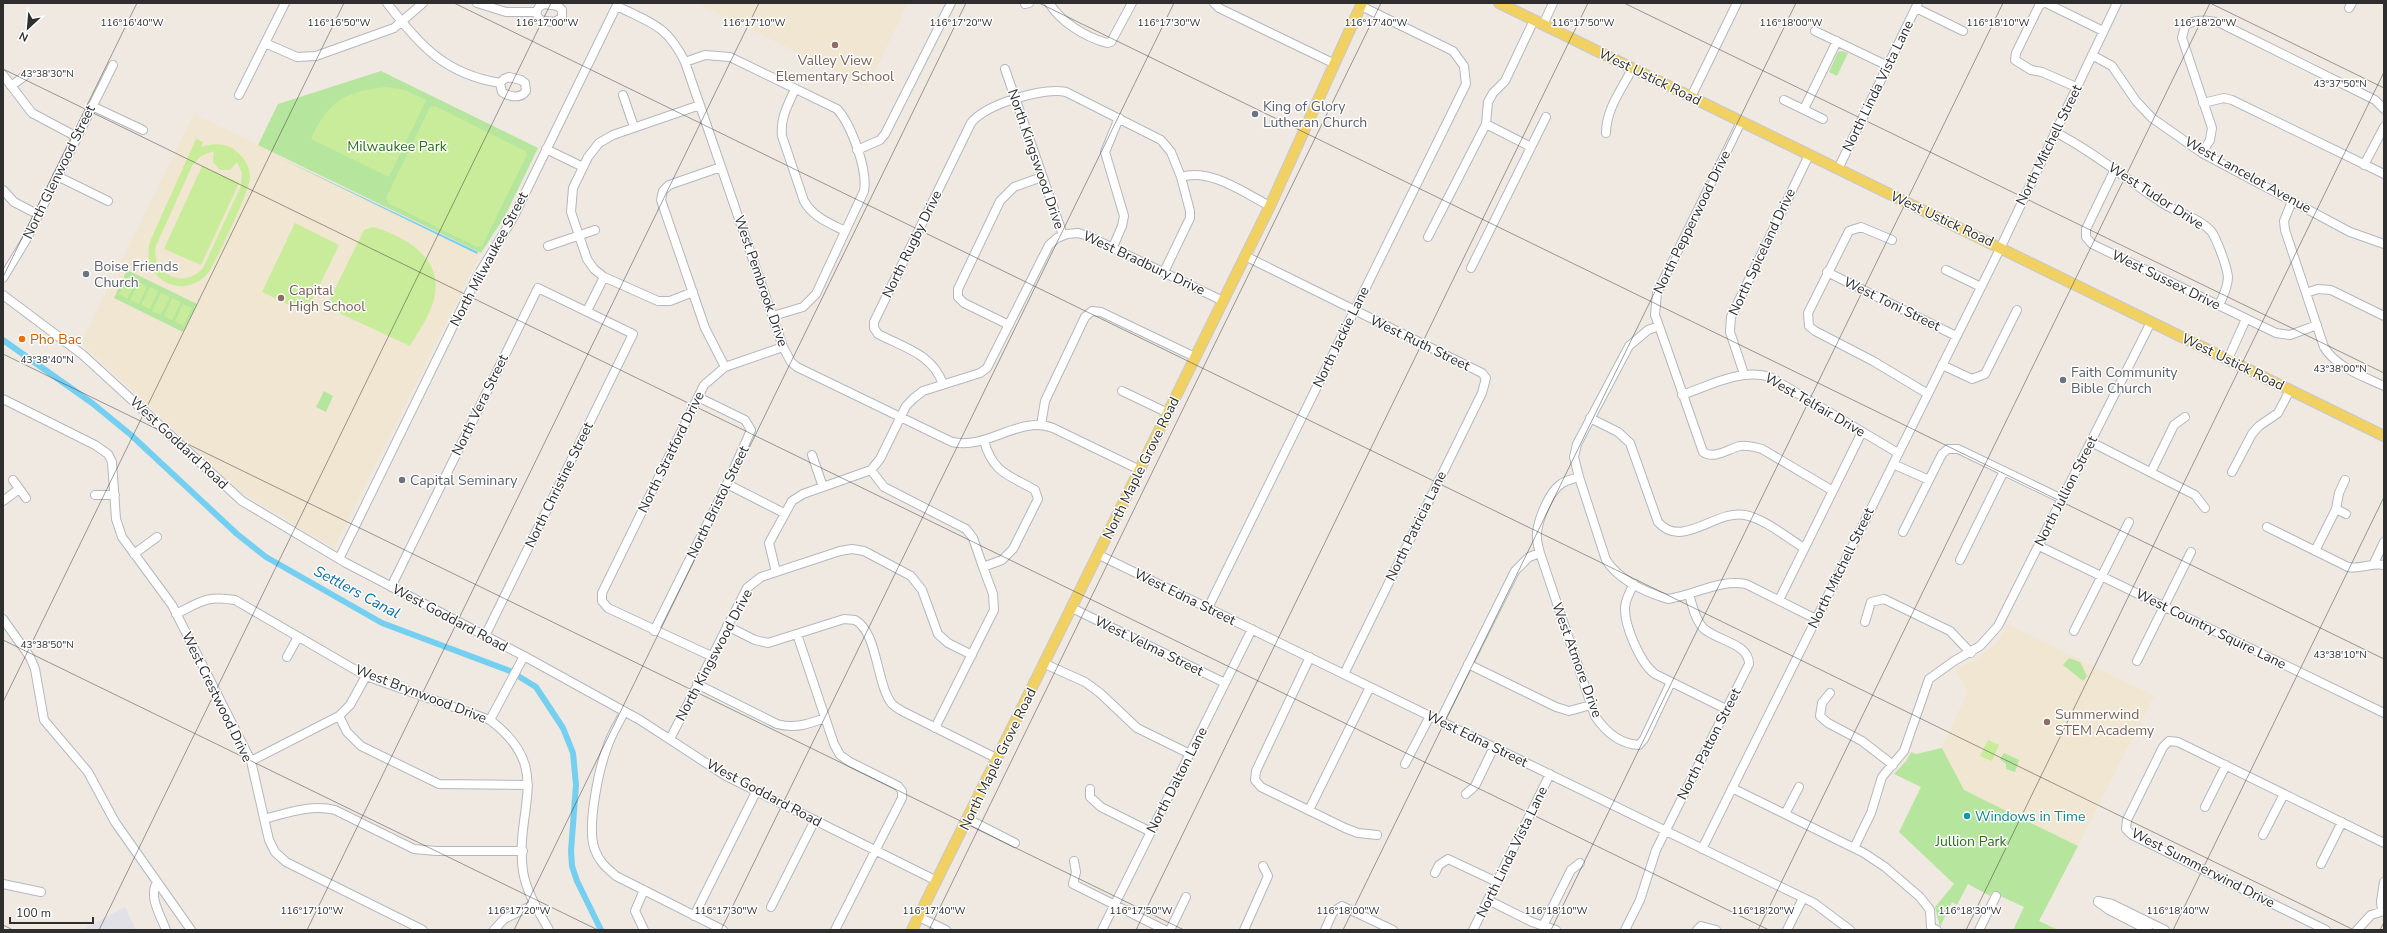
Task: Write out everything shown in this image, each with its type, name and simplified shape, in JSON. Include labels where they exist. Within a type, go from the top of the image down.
[{"type":"main road","name":"West Ustick Road","points":[[1499,3],[2384,436]]},
{"type":"main road","name":"North Maple Grove Road","points":[[912,930],[1099,555],[1270,206],[1362,5]]},
{"type":"street","points":[[239,96],[284,3]]},
{"type":"street","points":[[387,3],[426,50],[445,64],[473,78],[500,84]]},
{"type":"street","points":[[264,43],[288,55],[304,58],[384,33],[402,22],[423,3]]},
{"type":"street","points":[[477,3],[499,10],[536,12]]},
{"type":"street","points":[[857,150],[880,140],[885,134],[951,3]]},
{"type":"street","points":[[1049,3],[1057,15],[1068,25],[1103,42],[1111,42],[1132,3]]},
{"type":"street","points":[[1214,3],[1219,8],[1335,64]]},
{"type":"street","points":[[1543,25],[1553,3]]},
{"type":"street","points":[[1691,97],[1737,3]]},
{"type":"street","points":[[2043,3],[2036,13],[2015,60],[2031,70],[2042,72],[2076,87]]},
{"type":"street","points":[[2046,3],[2103,31]]},
{"type":"street","name":"North Mitchell Street","points":[[1702,849],[1981,287],[2117,3]]},
{"type":"street","name":"West Pembrook Drive","points":[[617,4],[665,31],[676,42],[685,62],[783,347],[791,362],[796,367],[952,442],[967,444],[984,441],[1024,427],[1041,425],[1053,428],[1140,470]]},
{"type":"street","name":"North Milwaukee Street","points":[[339,559],[478,275],[513,218],[617,4]]},
{"type":"street","name":"North Jackie Lane","points":[[1208,608],[1466,84],[1464,66],[1459,58],[1445,46],[1362,5]]},
{"type":"street","points":[[1917,6],[1963,31]]},
{"type":"street","name":"North Linda Vista Lane","points":[[1838,169],[1917,6]]},
{"type":"street","points":[[1428,237],[1486,124],[1488,102],[1493,93],[1505,81],[1534,20]]},
{"type":"street","points":[[2202,153],[2212,134],[2204,103],[2182,38],[2182,29],[2189,23],[2199,20],[2210,20],[2222,24],[2375,100],[2384,109]]},
{"type":"street","points":[[1816,31],[1888,66]]},
{"type":"street","points":[[1804,109],[1837,41]]},
{"type":"street","points":[[685,62],[704,55],[730,57],[837,109],[843,116],[857,150],[866,184],[862,197],[810,301],[803,307],[773,316]]},
{"type":"street","name":"West Lancelot Avenue","points":[[2092,55],[2112,66],[2136,101],[2152,118],[2202,153],[2350,232],[2384,244]]},
{"type":"street","name":"North Glenwood Street","points":[[3,278],[39,215],[113,65]]},
{"type":"street","name":"North Kingswood Drive","points":[[871,470],[880,459],[906,406],[914,398],[923,391],[980,373],[987,368],[1046,250],[1052,242],[1063,235],[1005,69]]},
{"type":"street","points":[[1606,133],[1606,122],[1610,109],[1632,69]]},
{"type":"street","points":[[3,75],[32,113],[77,136]]},
{"type":"street","points":[[10,86],[26,75]]},
{"type":"street","points":[[795,89],[782,116],[781,126],[782,136],[804,201],[809,210],[819,218],[845,231]]},
{"type":"street","name":"North Rugby Drive","points":[[943,384],[934,365],[924,356],[878,334],[874,328],[874,322],[971,124],[976,117],[987,110],[1042,91],[1055,90],[1066,92],[1155,136],[1166,144],[1181,177],[1190,211],[1190,218],[1164,272]]},
{"type":"street","points":[[623,95],[634,127]]},
{"type":"street","points":[[2204,103],[2224,98],[2232,100],[2384,174]]},
{"type":"street","points":[[1784,100],[1823,119]]},
{"type":"street","points":[[693,292],[670,301],[658,301],[604,277],[587,259],[571,212],[573,188],[582,167],[599,143],[613,134],[700,105]]},
{"type":"street","points":[[92,106],[143,130]]},
{"type":"street","points":[[1471,268],[1546,117]]},
{"type":"street","points":[[1113,247],[1122,226],[1124,216],[1106,152],[1119,118]]},
{"type":"street","name":"North Pepperwood Drive","points":[[1741,122],[1657,293],[1655,315],[1701,449],[1706,454],[1716,455],[1740,446],[1751,446],[1762,449],[1832,491]]},
{"type":"street","points":[[1486,124],[1531,147]]},
{"type":"street","points":[[2364,165],[2384,126]]},
{"type":"street","name":"West Tudor Drive","points":[[2055,132],[2079,144],[2163,203],[2200,223],[2211,232],[2216,239],[2228,276],[2224,294],[2219,306]]},
{"type":"street","points":[[546,149],[582,167]]},
{"type":"street","name":"North Spiceland Drive","points":[[1744,374],[1730,332],[1730,317],[1809,155]]},
{"type":"street","points":[[721,167],[668,185],[663,191],[661,200],[705,328],[725,367]]},
{"type":"street","name":"West Sussex Drive","points":[[2115,169],[2086,229],[2086,237],[2088,241],[2219,306],[2284,336],[2317,325]]},
{"type":"street","points":[[1181,177],[1190,174],[1207,175],[1270,206]]},
{"type":"street","points":[[58,176],[108,201]]},
{"type":"street","points":[[1009,325],[964,303],[958,297],[958,288],[1000,201],[1014,187],[1042,177]]},
{"type":"street","points":[[3,190],[14,202],[39,215]]},
{"type":"street","points":[[2292,201],[2284,221],[2285,230],[2324,347],[2336,362],[2384,386]]},
{"type":"street","points":[[1892,240],[1867,228],[1855,228],[1845,236],[1808,313],[1809,326],[1815,331],[1873,361],[1928,394]]},
{"type":"street","points":[[548,246],[595,230]]},
{"type":"street","name":"West Bradbury Drive","points":[[1063,235],[1083,234],[1113,247],[1223,301]]},
{"type":"street","name":"West Ruth Street","points":[[1245,256],[1482,373],[1486,378]]},
{"type":"street","points":[[1946,270],[1981,287]]},
{"type":"street","name":"West Toni Street","points":[[1827,272],[1956,336]]},
{"type":"street","points":[[587,311],[604,277]]},
{"type":"street","name":"North Vera Street","points":[[391,587],[538,288],[587,311]]},
{"type":"street","points":[[2306,293],[2318,289],[2331,290],[2384,316]]},
{"type":"street","name":"West Goddard Road","points":[[3,295],[83,355],[242,501],[339,559],[524,656],[624,712],[670,739],[726,776],[936,881]]},
{"type":"street","points":[[1942,365],[1972,379],[1984,374],[2017,310]]},
{"type":"street","name":"North Christine Street","points":[[485,636],[633,334],[587,311]]},
{"type":"street","points":[[1041,425],[1045,401],[1085,317],[1092,311],[1101,312],[1195,357]]},
{"type":"street","points":[[2228,359],[2246,319]]},
{"type":"street","name":"North Jullion Street","points":[[1854,848],[1871,813],[1879,784],[1904,751],[1929,679],[1954,661],[1971,653],[1982,645],[1996,630],[2151,322]]},
{"type":"street","points":[[1659,326],[1648,330],[1629,346],[1590,418],[1575,450],[1575,465],[1606,560],[1613,570],[1634,584],[1668,598],[1734,582],[1746,584],[1816,619]]},
{"type":"street","name":"North Stratford Drive","points":[[654,631],[608,608],[602,601],[602,593],[704,386],[725,367],[783,347]]},
{"type":"street","name":"West Telfair Drive","points":[[1682,395],[1744,374],[1758,373],[1770,377],[1898,453]]},
{"type":"street","name":"North Patricia Lane","points":[[1344,674],[1482,393],[1486,378]]},
{"type":"street","points":[[2232,472],[2252,434],[2259,426],[2278,413],[2290,390]]},
{"type":"street","points":[[1122,391],[1168,413]]},
{"type":"street","name":"North Bristol Street","points":[[654,631],[750,436],[749,425],[745,420],[698,397]]},
{"type":"street","name":"West Crestwood Drive","points":[[3,399],[103,449],[112,462],[118,528],[134,554],[176,614],[251,761],[269,840],[275,852],[286,862],[422,930]]},
{"type":"street","points":[[2151,472],[2174,425],[2184,417]]},
{"type":"street","points":[[1590,418],[1618,432],[1630,443],[1658,522],[1663,528],[1672,533],[1681,532],[1729,516],[1743,515],[1755,518],[1804,548]]},
{"type":"street","points":[[1778,600],[1862,432]]},
{"type":"street","points":[[983,567],[1002,560],[1014,549],[1039,497],[1035,490],[1008,476],[996,467],[987,452],[984,441]]},
{"type":"street","points":[[2091,442],[2195,495],[2205,508]]},
{"type":"street","points":[[1903,532],[1942,454],[1948,449],[1958,449],[2062,499]]},
{"type":"street","points":[[812,455],[823,487]]},
{"type":"street","points":[[1893,464],[1929,480]]},
{"type":"street","points":[[776,572],[769,543],[787,506],[797,496],[871,470],[884,487],[966,529],[973,538],[993,594],[994,610],[935,728]]},
{"type":"street","points":[[1960,560],[2004,471]]},
{"type":"street","points":[[1440,721],[1515,571],[1530,557],[1540,553],[1536,542],[1536,532],[1538,523],[1552,494],[1562,483],[1579,477]]},
{"type":"street","points":[[13,480],[26,498]]},
{"type":"street","points":[[2316,551],[2336,509],[2339,493],[2345,480]]},
{"type":"street","points":[[727,484],[784,513]]},
{"type":"street","points":[[3,501],[19,489]]},
{"type":"street","points":[[95,496],[115,495]]},
{"type":"street","points":[[2336,509],[2346,514]]},
{"type":"street","points":[[2074,631],[2129,522]]},
{"type":"street","points":[[2267,527],[2354,568],[2374,563],[2384,565]]},
{"type":"street","points":[[134,554],[157,537]]},
{"type":"street","points":[[2374,563],[2384,542]]},
{"type":"street","name":"West Country Squire Lane","points":[[2039,546],[2384,713]]},
{"type":"street","name":"North Kingswood Drive","points":[[670,739],[747,588],[762,577],[846,549],[864,551],[906,572],[916,580],[922,590],[938,634],[948,643],[972,655]]},
{"type":"street","points":[[2137,661],[2191,552]]},
{"type":"street","name":"West Atmore Drive","points":[[1540,553],[1591,705],[1602,728],[1631,745],[1639,745],[1644,739],[1671,682]]},
{"type":"street","name":"West Edna Street","points":[[1099,555],[1803,898],[1828,912],[1850,930]]},
{"type":"street","points":[[1634,584],[1626,599],[1626,617],[1641,659],[1646,668],[1726,709]]},
{"type":"street","name":"North Patton Street","points":[[1625,930],[1640,900],[1656,850],[1749,664],[1749,657],[1745,651],[1712,635],[1702,627],[1696,617],[1689,594]]},
{"type":"street","name":"West Brynwood Drive","points":[[176,614],[205,599],[219,597],[235,600],[366,676],[490,720],[507,733],[519,748],[527,769],[528,785],[523,871],[528,890],[549,930]]},
{"type":"street","points":[[1865,622],[1871,602],[1884,599],[1950,631],[1971,653]]},
{"type":"street","name":"West Velma Street","points":[[1072,608],[1225,683]]},
{"type":"street","points":[[3,619],[30,657],[37,675],[44,720],[88,772],[114,822],[186,920],[191,930]]},
{"type":"street","points":[[727,626],[762,642],[773,642],[844,619],[859,622],[866,631],[886,693],[893,704],[902,712],[998,759]]},
{"type":"street","name":"North Dalton Lane","points":[[1102,930],[1252,629]]},
{"type":"street","points":[[654,631],[711,656]]},
{"type":"street","points":[[797,634],[825,718],[840,755],[898,786],[902,791],[902,798],[835,930]]},
{"type":"street","points":[[287,657],[298,637]]},
{"type":"street","points":[[490,720],[524,656]]},
{"type":"street","points":[[1310,657],[1256,771],[1255,780],[1261,787],[1358,833],[1376,835]]},
{"type":"street","points":[[1045,664],[1085,682],[1137,728],[1190,754]]},
{"type":"street","points":[[1468,664],[1556,707],[1569,711],[1591,705]]},
{"type":"street","points":[[251,761],[338,716],[350,705],[366,676]]},
{"type":"street","points":[[697,684],[777,724],[790,728],[802,726],[825,718]]},
{"type":"street","points":[[1309,810],[1370,687]]},
{"type":"street","points":[[1830,694],[1822,703],[1820,716],[1828,724],[1862,741],[1893,765]]},
{"type":"street","points":[[624,712],[604,755],[591,833],[595,851],[605,867],[616,876],[723,930]]},
{"type":"street","points":[[338,716],[347,732],[361,746],[439,784],[528,785]]},
{"type":"street","points":[[1406,764],[1430,716]]},
{"type":"street","name":"West Summerwind Drive","points":[[2226,765],[2178,742],[2169,741],[2163,747],[2127,820],[2126,829],[2132,835],[2326,930]]},
{"type":"street","points":[[1466,794],[1475,786],[1494,747]]},
{"type":"street","points":[[2205,807],[2226,765],[2384,843]]},
{"type":"street","name":"North Linda Vista Lane","points":[[1473,930],[1550,774]]},
{"type":"street","points":[[1785,814],[1798,787]]},
{"type":"street","points":[[1732,788],[1854,848],[1885,867],[1920,897],[1930,910],[1933,929]]},
{"type":"street","points":[[1090,789],[1090,797],[1101,807],[1151,832]]},
{"type":"street","points":[[694,916],[756,792]]},
{"type":"street","points":[[2263,835],[2284,794]]},
{"type":"street","points":[[264,819],[314,807],[325,807],[335,810],[414,848],[436,851],[523,851]]},
{"type":"street","points":[[968,819],[1015,843]]},
{"type":"street","points":[[771,907],[815,820]]},
{"type":"street","points":[[2321,864],[2342,822]]},
{"type":"street","points":[[1435,873],[1439,865],[1448,859],[1497,882]]},
{"type":"street","points":[[1074,861],[1076,872],[1073,884],[1165,930]]},
{"type":"street","points":[[1543,926],[1571,870],[1580,863]]},
{"type":"street","points":[[1244,930],[1268,876],[1263,866]]},
{"type":"street","points":[[157,882],[154,888],[153,896],[166,930]]},
{"type":"street","points":[[2357,930],[2364,920],[2383,911],[2381,901],[2384,882]]},
{"type":"street","points":[[3,884],[41,892]]},
{"type":"street","points":[[644,890],[635,911],[644,930]]},
{"type":"street","points":[[1979,930],[1996,896]]},
{"type":"street","points":[[1170,930],[1186,897]]},
{"type":"street","points":[[1788,930],[1803,898]]},
{"type":"street","points":[[1488,900],[1543,926],[1556,930]]},
{"type":"street","points":[[2148,930],[2109,910],[2098,901],[2112,904],[2165,930]]},
{"type":"street","points":[[494,930],[504,919],[535,904]]},
{"type":"street","points":[[1324,930],[1333,912],[1342,906],[1393,930]]},
{"type":"street","points":[[919,917],[946,930]]},
{"type":"street","points":[[1699,928],[1716,930]]},
{"type":"shaded area","name":"Valley View Elementary School","points":[[697,3],[908,3],[867,87]]},
{"type":"shaded area","name":"Capital High School","points":[[194,114],[481,253],[334,548],[239,491],[81,343]]},
{"type":"shaded area","name":"Summerwind STEM Academy","points":[[2007,624],[2154,696],[2078,846],[1964,790],[1942,748],[1968,691],[1955,669],[1978,658],[1998,642]]},
{"type":"shaded area","points":[[125,907],[136,930],[81,930]]},
{"type":"green space","points":[[1842,51],[1848,53],[1837,76],[1829,72],[1838,52]]},
{"type":"green space","name":"Milwaukee Park","points":[[381,71],[538,148],[505,216],[481,253],[258,145],[278,104]]},
{"type":"green space","points":[[387,87],[405,90],[426,100],[389,177],[311,139],[324,115],[340,100],[360,91]]},
{"type":"green space","points":[[435,106],[525,151],[527,155],[482,246],[477,247],[388,203],[386,198],[430,107]]},
{"type":"green space","points":[[196,139],[203,142],[201,147],[215,144],[224,145],[232,148],[242,156],[249,170],[250,177],[248,185],[219,253],[209,272],[198,281],[187,286],[176,286],[165,282],[156,275],[150,265],[148,253],[151,239]],"holes":[[[214,151],[213,162],[220,170],[230,170],[237,162],[242,173],[241,186],[203,268],[196,274],[187,278],[170,276],[163,272],[158,265],[156,246],[192,166],[201,156]]]},
{"type":"green space","points":[[202,166],[239,183],[201,265],[164,249]]},
{"type":"green space","points":[[295,223],[339,245],[306,313],[262,292]]},
{"type":"green space","points":[[373,227],[401,238],[423,255],[431,265],[435,278],[435,292],[431,308],[410,346],[326,307],[364,230]]},
{"type":"green space","points":[[127,270],[197,304],[183,332],[114,298]]},
{"type":"green space","points":[[128,277],[136,281],[127,299],[119,294]]},
{"type":"green space","points":[[139,282],[147,286],[139,304],[130,300]]},
{"type":"green space","points":[[150,287],[158,291],[150,309],[141,305]]},
{"type":"green space","points":[[161,293],[170,297],[161,315],[152,311]]},
{"type":"green space","points":[[172,298],[181,302],[172,320],[164,316]]},
{"type":"green space","points":[[183,304],[192,308],[183,326],[175,321]]},
{"type":"green space","points":[[324,391],[333,396],[326,412],[316,407]]},
{"type":"green space","points":[[2069,658],[2080,662],[2087,676],[2083,681],[2063,665]]},
{"type":"green space","points":[[1988,740],[1999,745],[1992,761],[1980,756]]},
{"type":"green space","name":"Jullion Park","points":[[1942,748],[1964,790],[2078,846],[2039,921],[2058,930],[2013,930],[2024,907],[1992,892],[1990,896],[1968,884],[1957,905],[1952,902],[1940,927],[1935,907],[1954,884],[1899,832],[1921,787],[1894,774],[1906,761],[1911,752],[1916,754]]},
{"type":"green space","points":[[2004,753],[2019,760],[2015,772],[2006,769],[2006,764],[2000,759]]},
{"type":"water","points":[[278,157],[478,252],[477,254]]},
{"type":"waterway","name":"Settlers Canal","points":[[3,340],[92,403],[131,435],[237,534],[266,557],[382,623],[510,671],[536,687],[563,728],[573,753],[576,785],[571,851],[572,866],[577,881],[601,930]]},
{"type":"place","name":"Valley View Elementary School","points":[[835,45]]},
{"type":"place","name":"King of Glory Lutheran Church","points":[[1255,114]]},
{"type":"place","name":"Boise Friends Church","points":[[86,274]]},
{"type":"place","name":"Capital High School","points":[[281,298]]},
{"type":"place","name":"Pho Bac","points":[[22,339]]},
{"type":"place","name":"Faith Community Bible Church","points":[[2063,380]]},
{"type":"place","name":"Capital Seminary","points":[[402,480]]},
{"type":"place","name":"Summerwind STEM Academy","points":[[2047,722]]},
{"type":"place","name":"Windows in Time","points":[[1967,816]]}]
